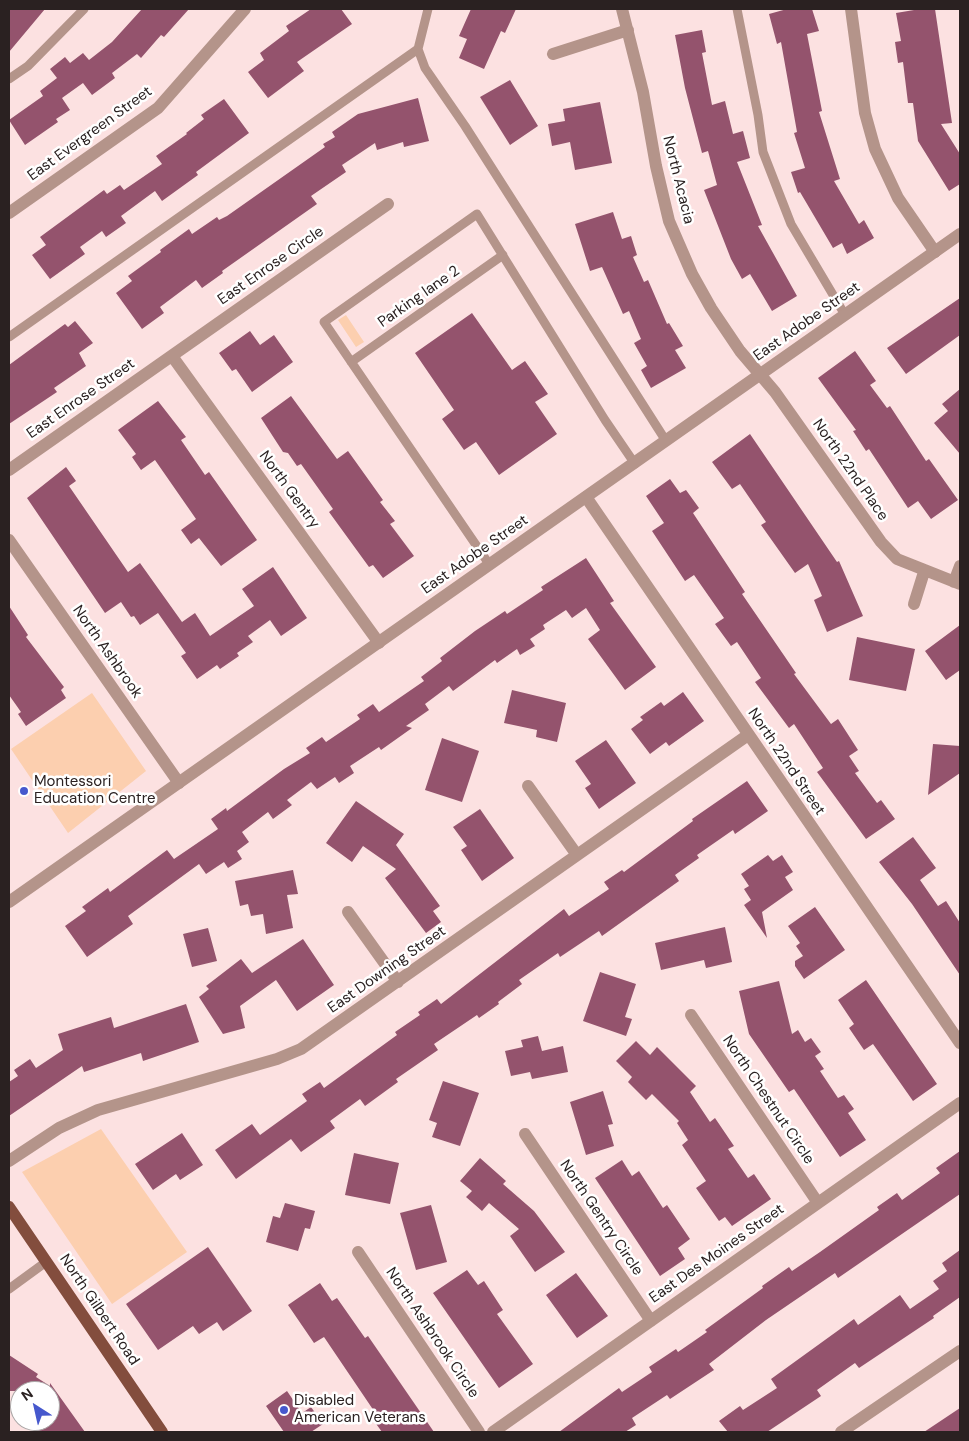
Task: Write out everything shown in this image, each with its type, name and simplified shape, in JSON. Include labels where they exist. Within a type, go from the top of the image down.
[{"type":"main road","name":"North Gilbert Road","points":[[9,1207],[162,1432]]},
{"type":"street","name":"East Evergreen Street","points":[[9,213],[158,108],[246,9]]},
{"type":"street","name":"North Acacia","points":[[622,9],[643,92],[656,166],[669,221],[692,274],[711,308],[740,351],[760,375]]},
{"type":"street","points":[[851,9],[866,113],[875,149],[898,198],[935,252]]},
{"type":"street","points":[[553,54],[628,30]]},
{"type":"street","name":"East Enrose Circle","points":[[172,356],[388,204]]},
{"type":"street","name":"East Adobe Street","points":[[9,902],[960,234]]},
{"type":"street","name":"East Enrose Street","points":[[9,470],[172,356]]},
{"type":"street","name":"North Gentry","points":[[172,356],[379,643]]},
{"type":"street","name":"North 22nd Place","points":[[760,375],[881,542],[897,559],[924,572],[957,583]]},
{"type":"street","name":"North 22nd Street","points":[[586,497],[960,1043]]},
{"type":"street","name":"North Ashbrook","points":[[9,540],[179,783]]},
{"type":"street","points":[[957,583],[960,566]]},
{"type":"street","points":[[914,604],[924,572]]},
{"type":"street","name":"East Downing Street","points":[[9,1161],[59,1128],[98,1110],[288,1055],[312,1042],[748,735]]},
{"type":"street","points":[[528,786],[577,855]]},
{"type":"street","points":[[348,912],[398,982]]},
{"type":"street","name":"North Chestnut Circle","points":[[691,1015],[818,1203]]},
{"type":"street","name":"East Des Moines Street","points":[[493,1432],[960,1104]]},
{"type":"street","name":"North Gentry Circle","points":[[524,1134],[651,1321]]},
{"type":"street","name":"North Ashbrook Circle","points":[[358,1252],[479,1432]]},
{"type":"street","points":[[841,1432],[960,1351]]},
{"type":"lane","points":[[9,79],[28,66],[84,9]]},
{"type":"lane","points":[[428,9],[418,49],[425,68],[465,126],[666,441]]},
{"type":"lane","points":[[737,9],[758,115],[762,152],[792,224],[845,315]]},
{"type":"lane","points":[[9,337],[418,49]]},
{"type":"lane","points":[[489,564],[324,322],[477,214],[605,420],[635,464]]},
{"type":"lane","name":"Parking lane 2","points":[[352,362],[503,255]]},
{"type":"lane","points":[[9,1289],[46,1262]]},
{"type":"shaded area","points":[[346,315],[364,342],[356,347],[338,320]]},
{"type":"shaded area","points":[[92,693],[146,771],[68,833],[11,749]]},
{"type":"shaded area","points":[[101,1129],[187,1252],[112,1304],[22,1172]]},
{"type":"building","points":[[9,9],[45,9],[9,52]]},
{"type":"building","points":[[142,9],[189,9],[164,37],[161,35],[141,58],[137,54],[112,73],[115,78],[92,95],[83,83],[62,98],[70,110],[56,119],[58,122],[25,145],[9,120],[43,96],[40,91],[57,78],[50,69],[65,57],[70,63],[83,53],[89,60],[112,42]]},
{"type":"building","points":[[311,9],[341,9],[352,24],[297,62],[304,71],[268,98],[248,72],[264,60],[260,53],[289,31],[286,26]]},
{"type":"building","points":[[471,9],[516,9],[505,33],[501,31],[484,69],[459,58],[467,39],[459,36]]},
{"type":"building","points":[[787,9],[812,9],[819,31],[807,34],[822,111],[819,112],[840,179],[834,181],[859,224],[864,220],[874,238],[847,254],[842,243],[833,248],[800,192],[798,193],[791,172],[805,168],[794,133],[797,132],[781,42],[777,44],[769,14]]},
{"type":"building","points":[[920,9],[935,9],[952,123],[941,124],[960,154],[960,184],[949,191],[918,141],[913,103],[908,103],[903,62],[898,63],[895,42],[901,41],[896,13]]},
{"type":"building","points":[[702,30],[706,52],[702,53],[712,105],[725,101],[733,134],[743,131],[750,158],[737,162],[762,225],[758,226],[797,296],[772,311],[750,274],[742,279],[731,259],[704,190],[717,185],[708,151],[702,153],[685,88],[675,35]]},
{"type":"building","points":[[510,80],[538,126],[510,145],[480,97]]},
{"type":"building","points":[[418,98],[429,141],[404,147],[403,142],[377,150],[375,143],[342,165],[346,172],[311,196],[317,204],[222,271],[223,273],[202,288],[196,280],[160,307],[164,313],[142,329],[116,293],[132,281],[128,276],[189,229],[192,234],[217,217],[219,220],[227,216],[325,147],[323,144],[335,137],[332,132],[358,114]]},
{"type":"building","points":[[224,99],[249,133],[196,172],[198,175],[162,201],[155,191],[121,216],[126,223],[106,237],[102,231],[80,247],[85,254],[50,279],[32,255],[46,245],[40,237],[104,190],[107,194],[120,185],[124,190],[162,164],[156,156],[187,134],[204,119],[201,115]]},
{"type":"building","points":[[600,102],[612,163],[575,170],[570,142],[552,146],[548,124],[565,121],[563,109]]},
{"type":"building","points":[[613,212],[622,239],[631,236],[637,255],[633,257],[644,282],[648,280],[667,324],[669,323],[683,346],[675,350],[686,368],[651,388],[641,370],[647,366],[634,343],[641,339],[629,311],[623,314],[602,267],[590,271],[575,224]]},
{"type":"building","points":[[960,298],[960,335],[906,374],[887,348]]},
{"type":"building","points":[[472,313],[512,370],[525,361],[548,394],[535,402],[557,434],[499,475],[476,442],[464,450],[442,419],[454,410],[415,353]]},
{"type":"building","points":[[75,321],[93,343],[79,353],[86,366],[54,388],[57,392],[9,424],[9,365],[65,324],[68,327]]},
{"type":"building","points":[[250,331],[260,345],[274,335],[293,362],[252,392],[236,369],[232,371],[219,353]]},
{"type":"building","points":[[855,351],[876,381],[870,385],[887,408],[890,406],[926,461],[929,459],[958,500],[931,519],[918,501],[908,508],[869,449],[866,451],[853,431],[856,430],[818,378]]},
{"type":"building","points":[[960,389],[960,454],[934,423],[948,411],[942,404]]},
{"type":"building","points":[[291,396],[337,459],[348,451],[383,500],[380,502],[395,521],[390,524],[414,556],[383,578],[373,565],[369,567],[329,512],[333,509],[301,464],[297,466],[288,453],[283,452],[261,418]]},
{"type":"building","points":[[158,401],[186,437],[181,440],[205,475],[209,472],[257,540],[221,566],[199,538],[191,544],[181,530],[196,519],[155,460],[141,470],[132,457],[136,454],[118,430]]},
{"type":"building","points":[[750,434],[837,562],[839,561],[863,616],[827,632],[814,600],[822,596],[808,564],[795,573],[761,525],[766,522],[740,484],[732,489],[712,462]]},
{"type":"building","points":[[66,467],[76,481],[69,486],[128,572],[140,563],[182,622],[195,613],[210,636],[254,606],[242,589],[273,567],[307,618],[281,636],[270,620],[248,636],[253,642],[237,653],[239,656],[220,669],[217,665],[197,679],[181,656],[186,653],[158,613],[140,625],[134,616],[131,617],[121,602],[105,613],[27,498]]},
{"type":"building","points":[[670,479],[680,493],[686,490],[699,508],[693,513],[745,592],[742,594],[796,673],[794,674],[831,724],[838,719],[858,750],[849,756],[859,771],[855,773],[877,803],[881,800],[895,819],[866,839],[817,772],[823,768],[794,724],[789,728],[755,682],[761,678],[737,642],[731,646],[715,624],[724,618],[694,575],[685,581],[652,531],[664,523],[646,496]]},
{"type":"building","points":[[586,558],[614,601],[610,603],[656,667],[625,690],[588,639],[600,630],[586,608],[572,618],[566,610],[543,625],[545,629],[530,639],[535,646],[520,655],[517,649],[497,663],[495,660],[453,691],[449,686],[425,704],[429,710],[406,726],[412,728],[381,750],[379,747],[350,766],[354,773],[339,783],[335,777],[317,789],[311,782],[287,800],[292,805],[273,819],[268,812],[242,832],[249,842],[237,851],[242,859],[228,868],[224,862],[206,874],[199,864],[128,916],[133,924],[87,957],[65,926],[86,911],[82,907],[108,888],[110,892],[167,850],[174,859],[218,829],[211,819],[226,808],[227,811],[284,769],[310,753],[306,748],[322,737],[326,742],[360,719],[357,715],[373,704],[379,712],[424,681],[421,677],[442,661],[440,658],[475,631],[505,611],[507,614],[543,590],[541,587]]},
{"type":"building","points":[[9,606],[28,635],[26,637],[64,687],[61,690],[66,698],[26,726],[18,714],[21,712],[9,695]]},
{"type":"building","points":[[960,625],[960,670],[946,680],[925,651]]},
{"type":"building","points":[[857,637],[915,649],[906,691],[849,680]]},
{"type":"building","points":[[512,690],[566,703],[557,742],[536,737],[537,730],[504,723]]},
{"type":"building","points":[[683,692],[704,721],[669,746],[666,742],[650,754],[631,729],[643,720],[640,717],[661,702],[664,706]]},
{"type":"building","points":[[442,738],[479,751],[462,802],[425,790]]},
{"type":"building","points":[[606,740],[636,783],[599,809],[585,788],[591,784],[575,761]]},
{"type":"building","points":[[933,744],[960,746],[960,773],[928,795]]},
{"type":"building","points":[[747,781],[768,811],[735,834],[733,830],[697,855],[699,858],[675,875],[679,881],[602,936],[599,931],[560,957],[558,953],[519,980],[522,984],[498,1002],[499,1004],[479,1018],[477,1015],[434,1044],[438,1050],[396,1079],[398,1082],[365,1106],[360,1099],[330,1121],[335,1128],[301,1152],[291,1139],[236,1179],[215,1150],[252,1124],[260,1135],[307,1101],[302,1094],[320,1082],[324,1088],[397,1035],[395,1032],[420,1015],[418,1012],[437,999],[441,1004],[564,909],[569,916],[609,889],[604,882],[622,870],[624,872],[693,821],[692,819]]},
{"type":"building","points":[[356,801],[404,834],[396,845],[440,906],[433,911],[441,922],[426,933],[385,878],[396,869],[363,846],[352,862],[326,843]]},
{"type":"building","points":[[480,809],[514,858],[482,881],[461,850],[467,846],[453,827]]},
{"type":"building","points":[[913,837],[936,868],[920,880],[938,906],[946,901],[960,923],[960,975],[912,904],[879,862]]},
{"type":"building","points":[[768,855],[773,861],[782,855],[793,872],[785,877],[793,890],[762,912],[767,938],[744,905],[751,900],[744,889],[749,886],[741,874]]},
{"type":"building","points":[[293,870],[298,894],[287,895],[293,928],[266,934],[263,914],[251,916],[248,904],[240,906],[235,881]]},
{"type":"building","points":[[815,907],[845,950],[804,979],[795,966],[795,961],[803,956],[796,946],[800,943],[788,926]]},
{"type":"building","points":[[725,927],[732,962],[706,968],[704,960],[661,970],[655,943]]},
{"type":"building","points":[[208,928],[217,961],[192,967],[183,934]]},
{"type":"building","points":[[303,939],[334,985],[297,1011],[276,980],[240,1006],[245,1028],[223,1034],[199,997],[209,989],[206,986],[241,959],[252,973]]},
{"type":"building","points":[[600,972],[636,984],[625,1017],[632,1019],[626,1036],[583,1021]]},
{"type":"building","points":[[866,980],[937,1084],[913,1101],[873,1044],[864,1050],[849,1028],[854,1024],[838,1000]]},
{"type":"building","points":[[779,981],[792,1034],[798,1030],[805,1042],[811,1038],[821,1052],[815,1056],[824,1069],[820,1071],[838,1098],[844,1095],[854,1109],[848,1113],[866,1140],[840,1157],[794,1089],[789,1092],[749,1034],[739,991]]},
{"type":"building","points":[[186,1004],[199,1042],[143,1061],[141,1053],[84,1072],[82,1066],[9,1116],[9,1082],[18,1076],[14,1070],[30,1059],[36,1068],[63,1050],[58,1034],[111,1017],[114,1028]]},
{"type":"building","points":[[538,1036],[542,1051],[563,1046],[568,1072],[532,1079],[530,1072],[511,1076],[505,1051],[523,1047],[521,1040]]},
{"type":"building","points":[[636,1041],[650,1055],[657,1047],[696,1086],[690,1092],[710,1122],[715,1118],[734,1146],[728,1149],[748,1178],[754,1174],[771,1199],[732,1226],[725,1217],[719,1221],[696,1188],[706,1181],[682,1145],[688,1140],[677,1123],[679,1121],[652,1094],[646,1100],[628,1082],[632,1077],[616,1061]]},
{"type":"building","points":[[443,1081],[479,1093],[460,1146],[432,1137],[437,1123],[429,1120]]},
{"type":"building","points":[[603,1091],[613,1124],[608,1125],[614,1146],[586,1155],[570,1102]]},
{"type":"building","points":[[182,1133],[203,1165],[180,1180],[176,1174],[153,1190],[135,1164]]},
{"type":"building","points":[[960,1151],[960,1194],[838,1278],[835,1273],[766,1320],[709,1364],[714,1370],[670,1399],[667,1395],[632,1418],[636,1425],[625,1432],[559,1432],[619,1388],[622,1392],[652,1372],[649,1367],[676,1349],[678,1352],[707,1332],[705,1330],[763,1288],[762,1286],[789,1267],[792,1271],[820,1252],[879,1210],[877,1207],[897,1193],[902,1200],[940,1173],[936,1168]]},
{"type":"building","points":[[354,1153],[399,1163],[390,1204],[345,1195]]},
{"type":"building","points":[[480,1158],[506,1181],[503,1184],[534,1211],[565,1252],[535,1272],[510,1236],[519,1229],[489,1203],[482,1211],[466,1197],[472,1191],[460,1181]]},
{"type":"building","points":[[622,1160],[632,1176],[639,1171],[663,1208],[667,1205],[690,1239],[678,1248],[685,1259],[660,1276],[595,1178]]},
{"type":"building","points":[[285,1203],[315,1211],[310,1229],[305,1228],[298,1251],[266,1242],[273,1216],[280,1218]]},
{"type":"building","points":[[431,1205],[447,1262],[416,1270],[400,1213]]},
{"type":"building","points":[[208,1247],[252,1311],[223,1331],[217,1322],[199,1334],[193,1326],[158,1350],[126,1304]]},
{"type":"building","points":[[960,1250],[960,1297],[933,1316],[934,1318],[859,1368],[855,1363],[817,1390],[821,1396],[767,1432],[728,1432],[719,1421],[740,1406],[743,1410],[777,1388],[771,1379],[854,1319],[858,1325],[900,1295],[910,1309],[939,1289],[933,1281],[947,1271],[942,1263]]},
{"type":"building","points":[[467,1270],[478,1285],[484,1281],[503,1310],[497,1314],[533,1364],[499,1388],[433,1293]]},
{"type":"building","points":[[576,1273],[608,1316],[577,1338],[546,1295]]},
{"type":"building","points":[[320,1283],[332,1301],[337,1298],[365,1338],[368,1336],[434,1432],[382,1432],[369,1414],[374,1411],[324,1337],[314,1343],[288,1305]]},
{"type":"building","points":[[9,1355],[38,1374],[36,1377],[42,1381],[10,1381],[9,1391]]},
{"type":"building","name":"Disabled American Veterans","points":[[287,1391],[302,1413],[311,1407],[323,1424],[311,1432],[284,1432],[266,1406]]},
{"type":"building","points":[[60,1397],[85,1432],[31,1432],[60,1431]]},
{"type":"building","points":[[960,1408],[960,1432],[924,1432]]},
{"type":"place","name":"Montessori Education Centre","points":[[24,791]]},
{"type":"place","name":"Disabled American Veterans","points":[[284,1410]]}]
